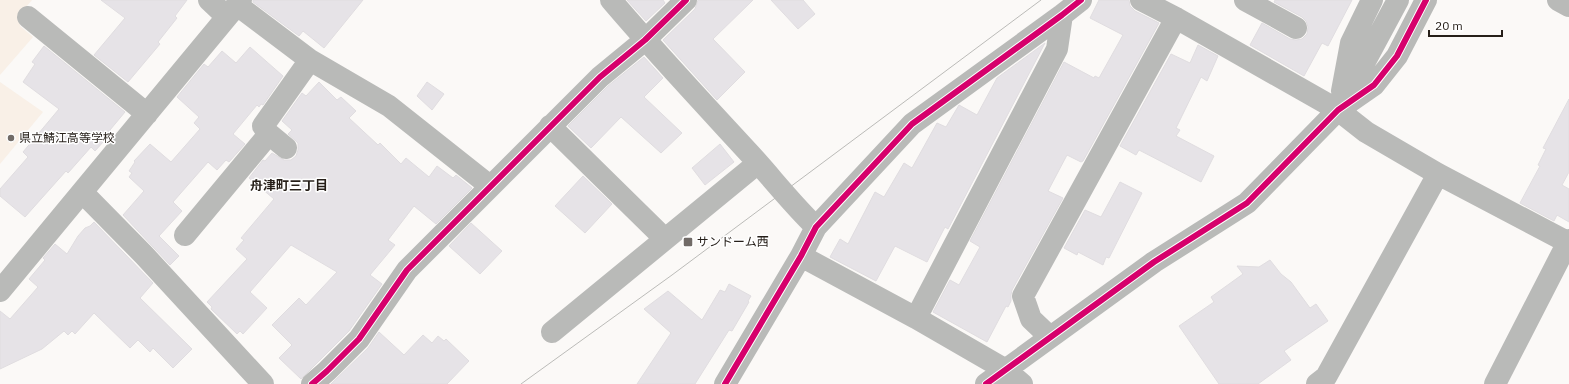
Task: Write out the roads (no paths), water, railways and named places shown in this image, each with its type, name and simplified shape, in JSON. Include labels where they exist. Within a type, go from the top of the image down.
[{"type":"street","points":[[209,0],[235,8],[310,60],[389,106],[490,186]]},
{"type":"street","points":[[611,0],[645,40],[773,179],[797,209],[816,227]]},
{"type":"street","points":[[312,384],[359,340],[407,270],[600,77],[645,40],[686,0]]},
{"type":"street","points":[[725,384],[801,256],[816,227],[912,124],[1081,0]]},
{"type":"street","points":[[1141,0],[1176,18],[1338,110],[1366,132],[1438,174],[1569,242],[1495,384]]},
{"type":"street","points":[[1244,0],[1296,28]]},
{"type":"street","points":[[1338,110],[1351,43],[1372,0]]},
{"type":"street","points":[[1338,110],[1398,0]]},
{"type":"street","points":[[986,384],[1154,262],[1247,203],[1338,110],[1374,85],[1397,56],[1426,0]]},
{"type":"street","points":[[1558,0],[1569,6]]},
{"type":"street","points":[[0,291],[235,8]]},
{"type":"street","points":[[916,318],[1057,49],[1062,15]]},
{"type":"street","points":[[28,17],[147,114]]},
{"type":"street","points":[[1050,338],[1031,319],[1023,296],[1176,18]]},
{"type":"street","points":[[286,148],[269,134],[263,126],[310,60]]},
{"type":"street","points":[[550,126],[665,239]]},
{"type":"street","points":[[185,235],[269,134]]},
{"type":"street","points":[[552,332],[758,163]]},
{"type":"street","points":[[1316,384],[1326,377],[1438,174]]},
{"type":"street","points":[[82,192],[144,255],[263,384]]},
{"type":"street","points":[[801,256],[916,318],[1006,370],[1022,384]]},
{"type":"tram line","points":[[521,384],[672,275],[1041,0]]},
{"type":"place","name":"県立鯖江高等学校","points":[[11,138]]},
{"type":"place","name":"サンドーム西","points":[[688,242]]},
{"type":"district","name":"舟津町三丁目","points":[[289,185]]}]
